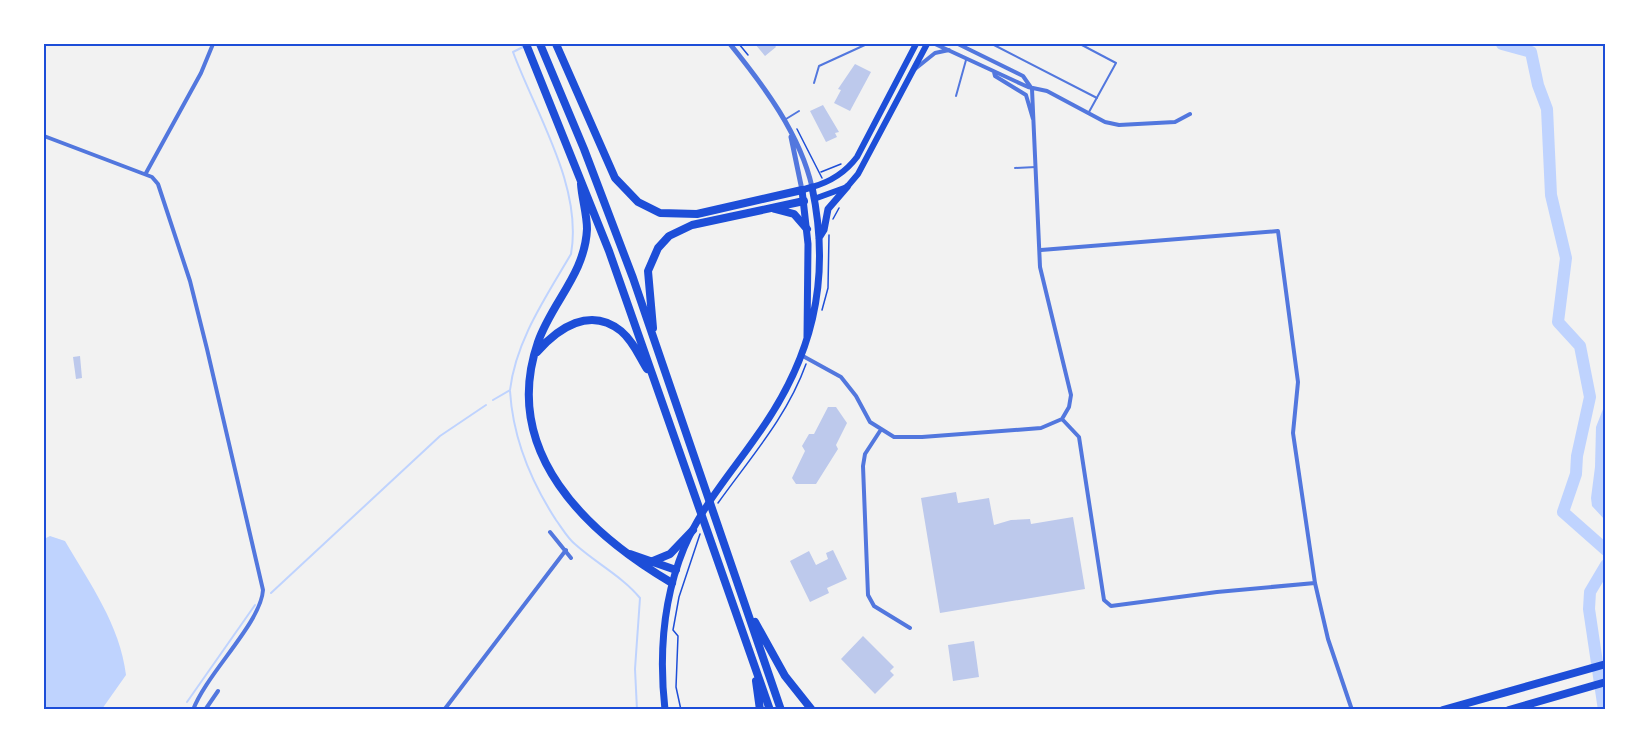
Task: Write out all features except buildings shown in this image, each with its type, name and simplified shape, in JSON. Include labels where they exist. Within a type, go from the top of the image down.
[{"type":"highway","points":[[526,44],[580,174],[770,710]]},
{"type":"highway","points":[[556,44],[615,178],[638,202],[660,213],[697,214],[802,190]]},
{"type":"highway","points":[[541,45],[584,149],[654,341],[749,610],[781,710]]},
{"type":"highway","points":[[580,174],[586,216],[584,252],[577,273],[542,333],[530,372],[529,395],[532,422],[546,464],[570,503],[590,524],[626,553],[672,583]]},
{"type":"highway","points":[[654,341],[648,282],[651,261],[658,248],[669,236],[692,225],[804,201]]},
{"type":"highway","points":[[771,208],[794,214],[807,229]]},
{"type":"highway","points":[[536,353],[553,334],[571,322],[604,323],[621,332],[629,340],[656,384]]},
{"type":"highway","points":[[653,561],[670,555],[696,532]]},
{"type":"highway","points":[[626,553],[676,570]]},
{"type":"highway","points":[[749,610],[785,676],[812,710]]},
{"type":"highway","points":[[754,664],[760,710]]},
{"type":"highway","points":[[1443,710],[1605,665]]},
{"type":"highway","points":[[1509,710],[1605,682]]},
{"type":"main road","points":[[807,337],[809,275],[802,190],[831,181],[849,167],[857,157],[916,44]]},
{"type":"main road","points":[[819,238],[824,230],[828,209],[869,157],[927,44]]},
{"type":"main road","points":[[665,710],[662,659],[665,620],[676,570],[725,480],[768,420],[801,355],[807,337],[819,293],[819,238],[812,187]]},
{"type":"main road","points":[[804,201],[847,187]]},
{"type":"street","points":[[146,173],[201,73],[213,44]]},
{"type":"street","points":[[730,44],[764,89],[783,120],[807,165],[812,187]]},
{"type":"street","points":[[935,44],[1032,89],[1047,91],[1119,125],[1175,122],[1190,114]]},
{"type":"street","points":[[801,355],[841,377],[856,396],[870,422],[880,431],[894,437],[1041,428],[1062,419],[1070,407],[1071,395],[1039,260],[1041,250],[1032,89],[1023,76],[958,44]]},
{"type":"street","points":[[914,70],[935,53],[950,50]]},
{"type":"street","points":[[994,72],[995,76],[1026,95],[1034,126]]},
{"type":"street","points":[[1026,95],[1032,89]]},
{"type":"street","points":[[790,133],[802,190]]},
{"type":"street","points":[[44,136],[146,173],[158,184],[190,281],[263,590],[259,608],[207,683],[193,710]]},
{"type":"street","points":[[1041,250],[1278,231],[1298,382],[1293,433],[1315,583],[1328,639],[1351,708]]},
{"type":"street","points":[[1062,419],[1079,437],[1102,593],[1104,600],[1111,606],[1217,592],[1315,583]]},
{"type":"street","points":[[880,431],[866,454],[862,466],[868,596],[874,606],[910,628]]},
{"type":"street","points":[[550,532],[571,558]]},
{"type":"street","points":[[444,710],[566,550]]},
{"type":"street","points":[[205,710],[218,692]]},
{"type":"lane","points":[[814,83],[819,66],[867,44]]},
{"type":"lane","points":[[992,44],[1096,98]]},
{"type":"lane","points":[[1080,44],[1116,63],[1089,112]]},
{"type":"lane","points":[[956,96],[967,57]]},
{"type":"lane","points":[[783,120],[799,111]]},
{"type":"lane","points":[[1015,168],[1036,167]]},
{"type":"path","points":[[820,172],[832,169],[847,158]]},
{"type":"path","points":[[681,710],[676,687],[678,636],[673,630],[696,532]]},
{"type":"water","points":[[1605,404],[1605,520],[1592,506],[1591,498],[1595,467],[1596,427]]},
{"type":"water","points":[[50,536],[65,541],[94,589],[111,622],[123,657],[126,675],[102,709],[44,709],[44,539]]},
{"type":"waterway","points":[[1502,44],[1531,52],[1538,85],[1547,109],[1551,195],[1566,258],[1558,322],[1580,346],[1590,397],[1577,456],[1576,474],[1563,512],[1606,550]]},
{"type":"waterway","points":[[493,400],[510,390],[513,372],[525,336],[571,254],[573,229],[564,177],[545,125],[513,52],[525,46]]},
{"type":"waterway","points":[[510,391],[515,426],[524,458],[538,490],[556,520],[573,543],[626,583],[640,598],[635,669],[637,710]]},
{"type":"waterway","points":[[271,593],[440,436],[486,405]]},
{"type":"waterway","points":[[1604,710],[1589,609],[1590,592],[1606,565]]},
{"type":"waterway","points":[[187,702],[255,605]]}]
